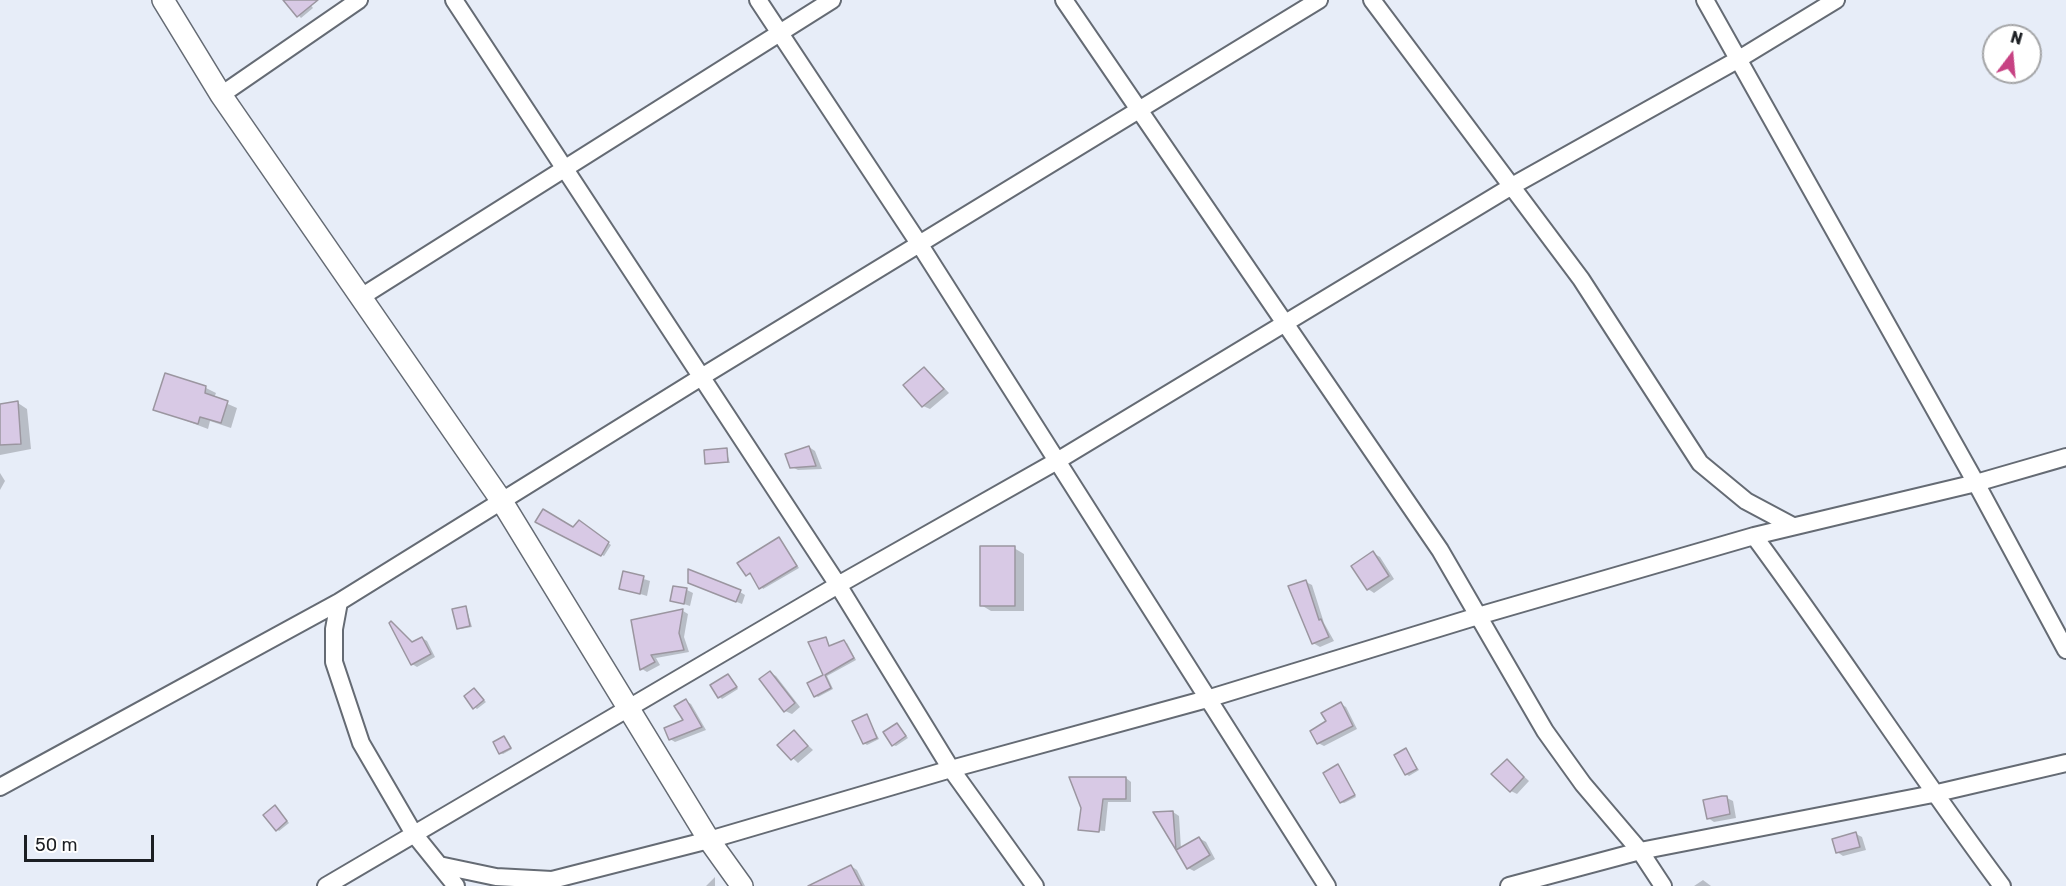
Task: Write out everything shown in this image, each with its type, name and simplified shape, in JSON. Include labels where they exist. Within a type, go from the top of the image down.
[{"type":"street","points":[[163,0],[220,95],[501,500],[709,840],[742,886]]},
{"type":"street","points":[[220,95],[359,0]]},
{"type":"street","points":[[454,0],[703,376],[838,585],[951,768],[1035,886]]},
{"type":"street","points":[[758,0],[920,245],[1327,886]]},
{"type":"street","points":[[362,297],[832,0]]},
{"type":"street","points":[[1064,0],[1137,110],[1440,550],[1545,731],[1583,784],[1640,851],[1663,886]]},
{"type":"street","points":[[0,787],[339,602],[501,500],[1319,0]]},
{"type":"street","points":[[1372,0],[1581,279],[1700,462],[1746,501],[1791,525]]},
{"type":"street","points":[[1705,0],[1976,483],[2066,650]]},
{"type":"street","points":[[326,886],[838,585],[1057,461],[1282,322],[1512,186],[1739,59],[1836,0]]},
{"type":"street","points":[[439,865],[496,877],[547,883],[709,840],[951,768],[1207,699],[1478,616],[1791,525],[1976,483],[2066,457]]},
{"type":"street","points":[[1754,536],[1802,601],[1933,794],[2002,886]]},
{"type":"street","points":[[339,602],[333,641],[337,678],[361,743],[414,834],[456,886]]},
{"type":"street","points":[[1509,886],[1640,851],[1933,794],[2066,763]]},
{"type":"building","points":[[283,0],[318,0],[297,17]]},
{"type":"building","points":[[924,367],[944,389],[922,407],[903,385]]},
{"type":"building","points":[[165,373],[206,386],[205,393],[228,401],[221,423],[200,417],[198,424],[153,410]]},
{"type":"building","points":[[18,401],[21,444],[0,445],[0,404]]},
{"type":"building","points":[[809,446],[816,466],[790,468],[785,454]]},
{"type":"building","points":[[727,448],[728,462],[705,464],[704,450]]},
{"type":"building","points":[[543,509],[573,527],[579,520],[609,542],[601,556],[535,522]]},
{"type":"building","points":[[779,537],[797,566],[759,589],[750,573],[746,576],[737,563]]},
{"type":"building","points":[[980,546],[1015,546],[1015,606],[980,606]]},
{"type":"building","points":[[1373,551],[1389,576],[1367,590],[1351,566]]},
{"type":"building","points":[[688,569],[741,590],[736,602],[688,583]]},
{"type":"building","points":[[623,571],[644,576],[640,594],[619,589]]},
{"type":"building","points":[[1306,580],[1319,620],[1321,619],[1329,637],[1312,644],[1288,586]]},
{"type":"building","points":[[673,586],[687,588],[684,604],[670,601]]},
{"type":"building","points":[[466,606],[470,626],[457,629],[452,609]]},
{"type":"building","points":[[683,609],[679,633],[684,650],[651,655],[655,662],[640,670],[631,620]]},
{"type":"building","points":[[391,621],[412,642],[422,637],[431,654],[411,665],[389,623]]},
{"type":"building","points":[[826,637],[829,646],[844,640],[854,658],[825,675],[831,688],[814,697],[807,683],[823,675],[808,642]]},
{"type":"building","points":[[770,671],[795,703],[784,712],[759,679]]},
{"type":"building","points":[[728,674],[737,687],[718,698],[710,685]]},
{"type":"building","points":[[474,688],[484,700],[473,709],[464,696]]},
{"type":"building","points":[[686,699],[702,727],[669,740],[664,728],[683,720],[674,706]]},
{"type":"building","points":[[1341,702],[1353,726],[1317,744],[1310,731],[1326,721],[1321,713]]},
{"type":"building","points":[[867,714],[877,738],[863,744],[852,721]]},
{"type":"building","points":[[897,723],[906,736],[892,746],[883,732]]},
{"type":"building","points":[[794,730],[808,746],[791,760],[777,745]]},
{"type":"building","points":[[504,736],[511,748],[499,754],[493,742]]},
{"type":"building","points":[[1406,748],[1417,769],[1405,775],[1394,755]]},
{"type":"building","points":[[1507,759],[1524,777],[1510,792],[1491,774]]},
{"type":"building","points":[[1338,764],[1355,795],[1340,803],[1323,773]]},
{"type":"building","points":[[1069,777],[1126,777],[1126,799],[1103,799],[1099,832],[1078,830],[1081,808]]},
{"type":"building","points":[[1727,796],[1730,814],[1707,819],[1703,800]]},
{"type":"building","points":[[275,805],[287,821],[276,831],[263,815]]},
{"type":"building","points":[[1173,811],[1176,850],[1153,812]]},
{"type":"building","points":[[1856,832],[1860,847],[1836,853],[1832,839]]},
{"type":"building","points":[[1199,837],[1210,855],[1187,869],[1176,850]]},
{"type":"building","points":[[851,865],[862,886],[808,886]]}]
